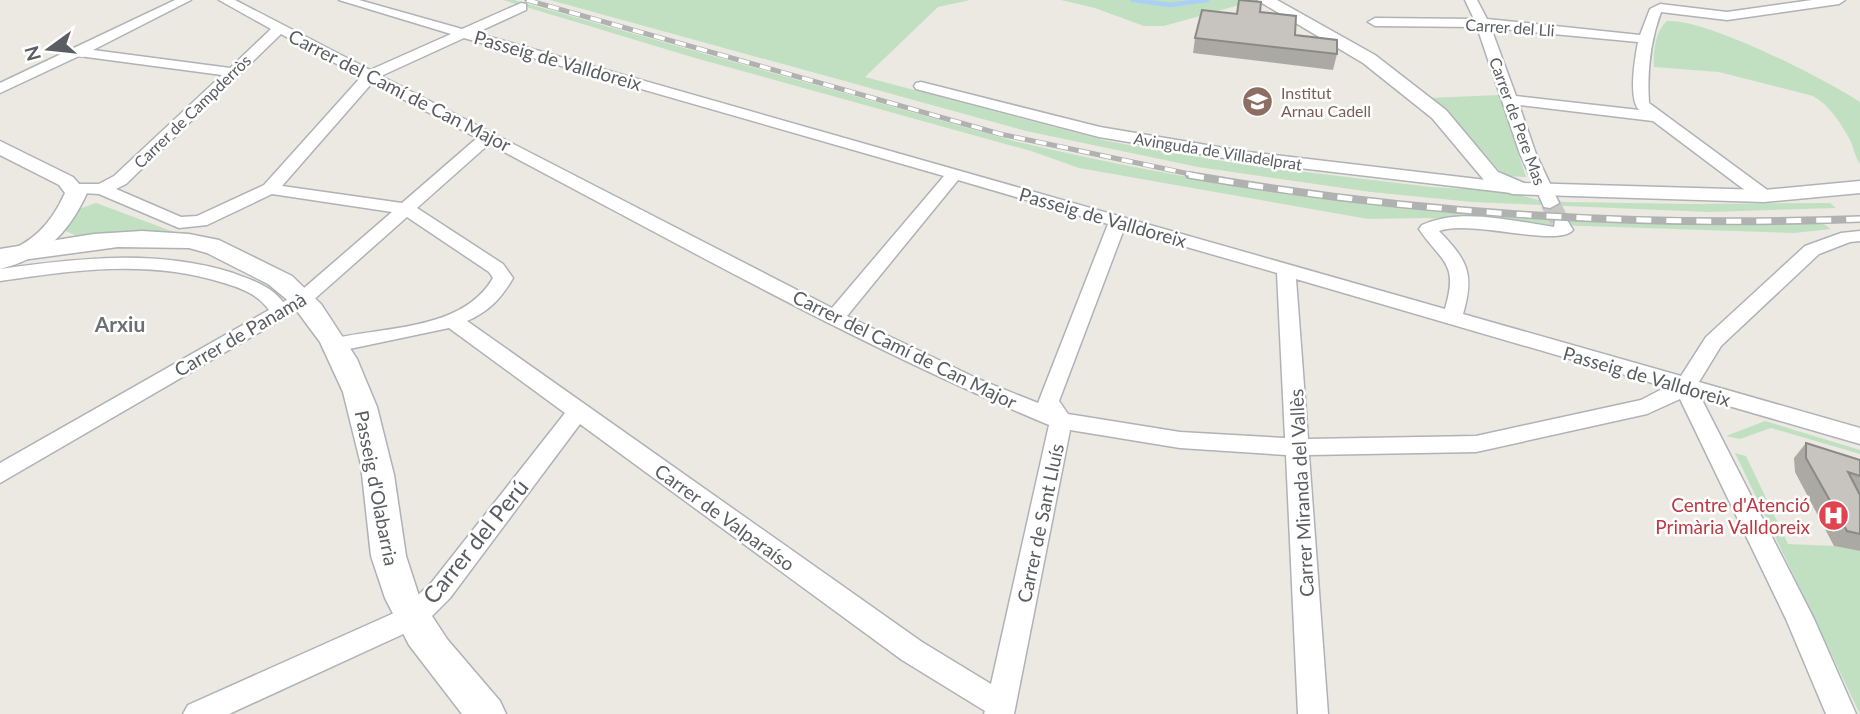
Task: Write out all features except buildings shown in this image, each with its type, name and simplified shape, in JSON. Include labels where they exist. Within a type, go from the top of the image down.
[{"type":"main road","points":[[0,255],[185,232],[214,245],[235,259]]},
{"type":"main road","points":[[0,263],[75,252],[156,250],[235,259]]},
{"type":"main road","name":"Passeig d'Olabarria","points":[[235,259],[287,285],[291,305],[335,345],[362,404],[380,483],[385,542],[395,580],[413,617],[442,663],[486,714]]},
{"type":"street","points":[[0,89],[185,0]]},
{"type":"street","name":"Carrer del Camí de Can Major","points":[[225,0],[835,318],[970,384],[1062,421],[1180,440],[1299,447],[1476,444],[1647,406],[1685,387]]},
{"type":"street","name":"Passeig de Valldoreix","points":[[345,0],[1860,436]]},
{"type":"street","points":[[1265,0],[1369,59],[1439,114],[1491,177],[1520,189],[1546,197],[1764,196],[1860,187]]},
{"type":"street","name":"Carrer de Pere Mas","points":[[1471,0],[1484,23],[1546,197]]},
{"type":"street","points":[[1764,196],[1653,116],[1642,105],[1639,73],[1644,39],[1656,9],[1660,8],[1727,16],[1839,0]]},
{"type":"street","points":[[46,228],[70,238],[185,232],[271,189],[371,75],[465,35],[521,7]]},
{"type":"street","name":"Carrer del Lli","points":[[1375,22],[1484,23],[1644,39]]},
{"type":"street","name":"Carrer de Campderròs","points":[[102,189],[120,180],[280,28]]},
{"type":"street","points":[[78,52],[232,72]]},
{"type":"street","name":"Avinguda de Villadelprat","points":[[921,86],[1099,132],[1248,157],[1520,189]]},
{"type":"street","points":[[1511,100],[1653,116]]},
{"type":"street","name":"Carrer de Panamà","points":[[0,474],[291,305],[407,209],[489,136]]},
{"type":"street","points":[[0,147],[66,181],[76,192],[74,198],[46,228],[0,255]]},
{"type":"street","points":[[835,318],[954,174]]},
{"type":"street","points":[[72,188],[102,189],[179,223],[185,232]]},
{"type":"street","points":[[271,189],[407,209],[496,268],[503,278],[499,292],[454,322],[335,345]]},
{"type":"street","points":[[1452,318],[1461,290],[1458,268],[1451,254],[1428,229],[1434,224],[1457,221],[1556,233],[1564,230],[1561,224]]},
{"type":"street","name":"Carrer de Sant Lluís","points":[[1000,709],[1062,421],[1048,401],[1118,222]]},
{"type":"street","points":[[0,263],[33,251],[43,243],[46,228]]},
{"type":"street","points":[[1841,714],[1800,619],[1685,387],[1713,342],[1812,250],[1847,237],[1860,236]]},
{"type":"street","points":[[33,251],[75,252]]},
{"type":"street","name":"Passeig d'Olabarria","points":[[0,275],[110,261],[176,264],[225,276],[291,305]]},
{"type":"street","name":"Carrer Miranda del Vallès","points":[[1286,271],[1299,447],[1313,714]]},
{"type":"street","name":"Carrer de Valparaíso","points":[[454,322],[912,651],[1000,709]]},
{"type":"street","name":"Carrer del Perú","points":[[198,714],[413,617],[441,590],[578,411]]},
{"type":"green space","points":[[503,0],[514,0],[1014,141],[1214,181],[1314,196],[1516,217],[1720,224],[1822,223],[1831,229],[1794,233],[1425,218],[1368,219],[1079,168],[1031,151],[695,58]]},
{"type":"green space","points":[[550,0],[970,0],[938,7],[865,77],[1107,141],[1246,165],[1431,187],[1503,191],[1539,200],[1691,204],[1830,203],[1836,208],[1709,212],[1472,202],[1371,192],[1198,167],[1026,131]]},
{"type":"green space","points":[[1061,0],[1257,0],[1164,26],[1144,26],[1095,8]]},
{"type":"green space","points":[[1667,21],[1709,29],[1736,39],[1794,65],[1860,102],[1860,164],[1838,120],[1813,96],[1719,72],[1654,67],[1657,36]]},
{"type":"green space","points":[[1499,95],[1526,177],[1507,176],[1499,170],[1452,117],[1429,98]]},
{"type":"green space","points":[[96,203],[174,232],[77,236],[63,230],[73,211]]},
{"type":"green space","points":[[1765,421],[1860,450],[1860,454],[1771,428],[1740,439],[1726,436]]},
{"type":"green space","points":[[1735,453],[1746,456],[1788,544],[1834,546],[1860,551],[1860,714]]},
{"type":"waterway","points":[[1133,0],[1170,5],[1207,0]]},
{"type":"tunnel","points":[[1550,203],[1561,224]]},
{"type":"railway","points":[[527,0],[1000,134],[1199,176]]},
{"type":"railway","points":[[1189,175],[1357,199],[1523,215],[1690,221],[1860,219]]},
{"type":"place","name":"Institut Arnau Cadell","points":[[1258,101]]},
{"type":"place","name":"Centre d'Atenció Primària Valldoreix","points":[[1833,515]]},
{"type":"district","name":"Arxiu","points":[[120,323]]}]
